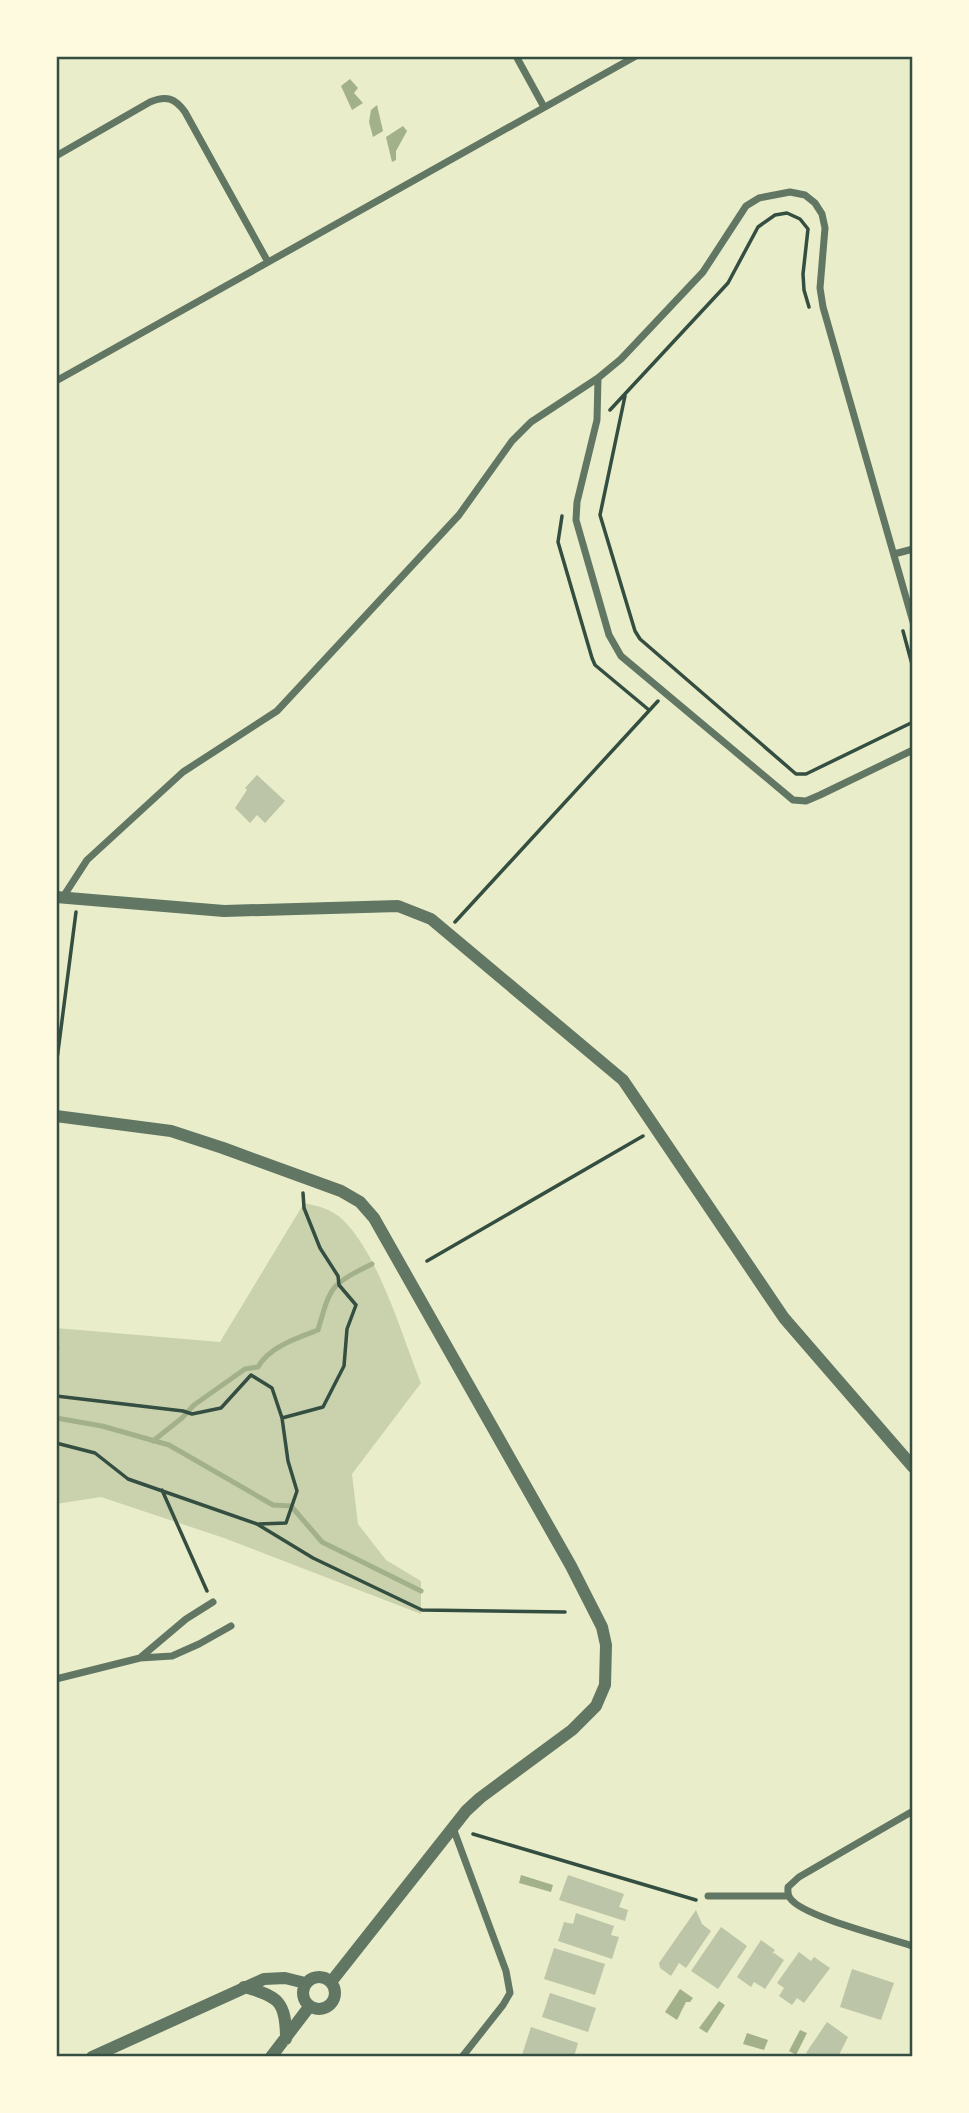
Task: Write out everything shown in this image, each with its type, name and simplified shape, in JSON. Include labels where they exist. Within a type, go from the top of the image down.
[{"type":"street","points":[[516,56],[544,107]]},
{"type":"street","points":[[56,381],[636,56]]},
{"type":"street","points":[[56,156],[150,102],[161,98],[173,100],[185,113],[268,262]]},
{"type":"street","points":[[60,898],[87,860],[183,772],[277,711],[459,515],[512,442],[531,422],[598,378],[621,359],[703,272],[746,206],[774,193],[805,195],[815,203],[822,214],[825,228],[820,288],[823,307],[913,622]]},
{"type":"street","points":[[598,378],[597,420],[577,502],[576,520],[614,646],[621,656],[793,800],[806,801],[913,750]]},
{"type":"street","points":[[894,554],[913,549]]},
{"type":"street","points":[[60,898],[224,911],[398,906],[431,919],[623,1080],[784,1318],[913,1467]]},
{"type":"street","points":[[56,1116],[171,1131],[302,1175],[360,1202],[374,1218],[413,1285],[565,1555],[602,1627],[607,1666],[605,1685],[596,1706],[579,1724],[480,1798],[453,1827],[331,1982]]},
{"type":"street","points":[[140,1658],[186,1619],[213,1602]]},
{"type":"street","points":[[56,1679],[140,1658],[172,1656],[231,1626]]},
{"type":"street","points":[[788,1896],[791,1882],[913,1811]]},
{"type":"street","points":[[453,1827],[506,1971],[509,1993],[503,2005],[462,2057]]},
{"type":"street","points":[[708,1896],[788,1896],[818,1916],[913,1946]]},
{"type":"street","points":[[92,2057],[264,1979],[285,1978],[305,1983],[318,1976],[331,1982],[335,1992],[329,2006],[319,2009],[309,2007],[303,1998],[305,1983]]},
{"type":"street","points":[[244,1987],[276,1998],[286,2023],[286,2039]]},
{"type":"street","points":[[271,2057],[309,2007]]},
{"type":"path","points":[[811,317],[803,274],[808,229],[794,215],[775,215],[758,227],[728,283],[625,394],[600,514],[637,635],[796,774],[806,774],[913,722]]},
{"type":"path","points":[[900,621],[913,668]]},
{"type":"path","points":[[446,932],[665,693]]},
{"type":"path","points":[[56,1067],[77,899]]},
{"type":"path","points":[[427,1261],[656,1128]]},
{"type":"path","points":[[282,1418],[323,1407],[344,1366],[346,1329],[356,1305],[339,1285],[338,1276],[320,1248],[304,1208],[303,1193]]},
{"type":"path","points":[[56,1396],[192,1414],[221,1408],[251,1375],[272,1388],[282,1418],[288,1461],[297,1491],[286,1523],[257,1524]]},
{"type":"path","points":[[56,1443],[95,1453],[128,1479],[257,1524],[313,1558],[422,1610],[565,1612]]},
{"type":"path","points":[[162,1490],[213,1602]]},
{"type":"path","points":[[473,1834],[694,1900],[708,1896]]},
{"type":"shaded area","points":[[350,79],[358,88],[354,93],[363,103],[352,110],[341,86]]},
{"type":"shaded area","points":[[377,105],[383,131],[373,137],[369,122],[371,110]]},
{"type":"shaded area","points":[[403,126],[407,131],[396,151],[396,160],[392,162],[386,137]]},
{"type":"shaded area","points":[[304,1203],[334,1213],[356,1235],[388,1297],[421,1383],[352,1474],[358,1524],[386,1560],[421,1581],[421,1614],[224,1538],[101,1497],[56,1504],[56,1328],[220,1342]]},
{"type":"shaded area","points":[[521,1875],[553,1885],[551,1892],[519,1883]]},
{"type":"shaded area","points":[[680,1989],[693,1998],[686,2002],[677,2020],[665,2012]]},
{"type":"shaded area","points":[[719,2001],[725,2005],[707,2033],[699,2028]]},
{"type":"shaded area","points":[[800,2030],[807,2033],[796,2055],[789,2051]]},
{"type":"shaded area","points":[[747,2033],[768,2040],[764,2050],[743,2044]]},
{"type":"building","points":[[257,775],[285,801],[265,823],[257,815],[250,823],[235,808],[247,790],[245,788]]},
{"type":"building","points":[[568,1875],[624,1894],[619,1907],[628,1910],[625,1921],[559,1900]]},
{"type":"building","points":[[696,1910],[702,1924],[711,1931],[686,1968],[679,1963],[671,1976],[660,1968],[659,1963]]},
{"type":"building","points":[[576,1913],[614,1926],[611,1935],[619,1937],[612,1959],[558,1941],[564,1922],[573,1924]]},
{"type":"building","points":[[721,1927],[747,1946],[718,1989],[691,1971]]},
{"type":"building","points":[[761,1940],[775,1950],[772,1954],[784,1960],[765,1989],[754,1982],[751,1987],[737,1977]]},
{"type":"building","points":[[554,1948],[605,1964],[595,1995],[544,1979]]},
{"type":"building","points":[[799,1952],[811,1961],[814,1957],[830,1968],[804,2003],[797,1998],[792,2005],[779,1996],[784,1988],[777,1983]]},
{"type":"building","points":[[852,1969],[894,1983],[881,2020],[840,2007]]},
{"type":"building","points":[[550,1993],[596,2008],[588,2032],[542,2017]]},
{"type":"building","points":[[827,2022],[848,2037],[839,2055],[842,2057],[813,2057],[806,2053]]},
{"type":"building","points":[[531,2027],[578,2043],[574,2057],[522,2055]]},
{"type":"waterway","points":[[153,1441],[194,1405],[245,1369],[258,1367],[276,1349],[318,1330],[334,1288],[372,1264]]},
{"type":"waterway","points":[[56,1418],[102,1426],[169,1445],[273,1505],[291,1506],[322,1542],[421,1591]]}]
